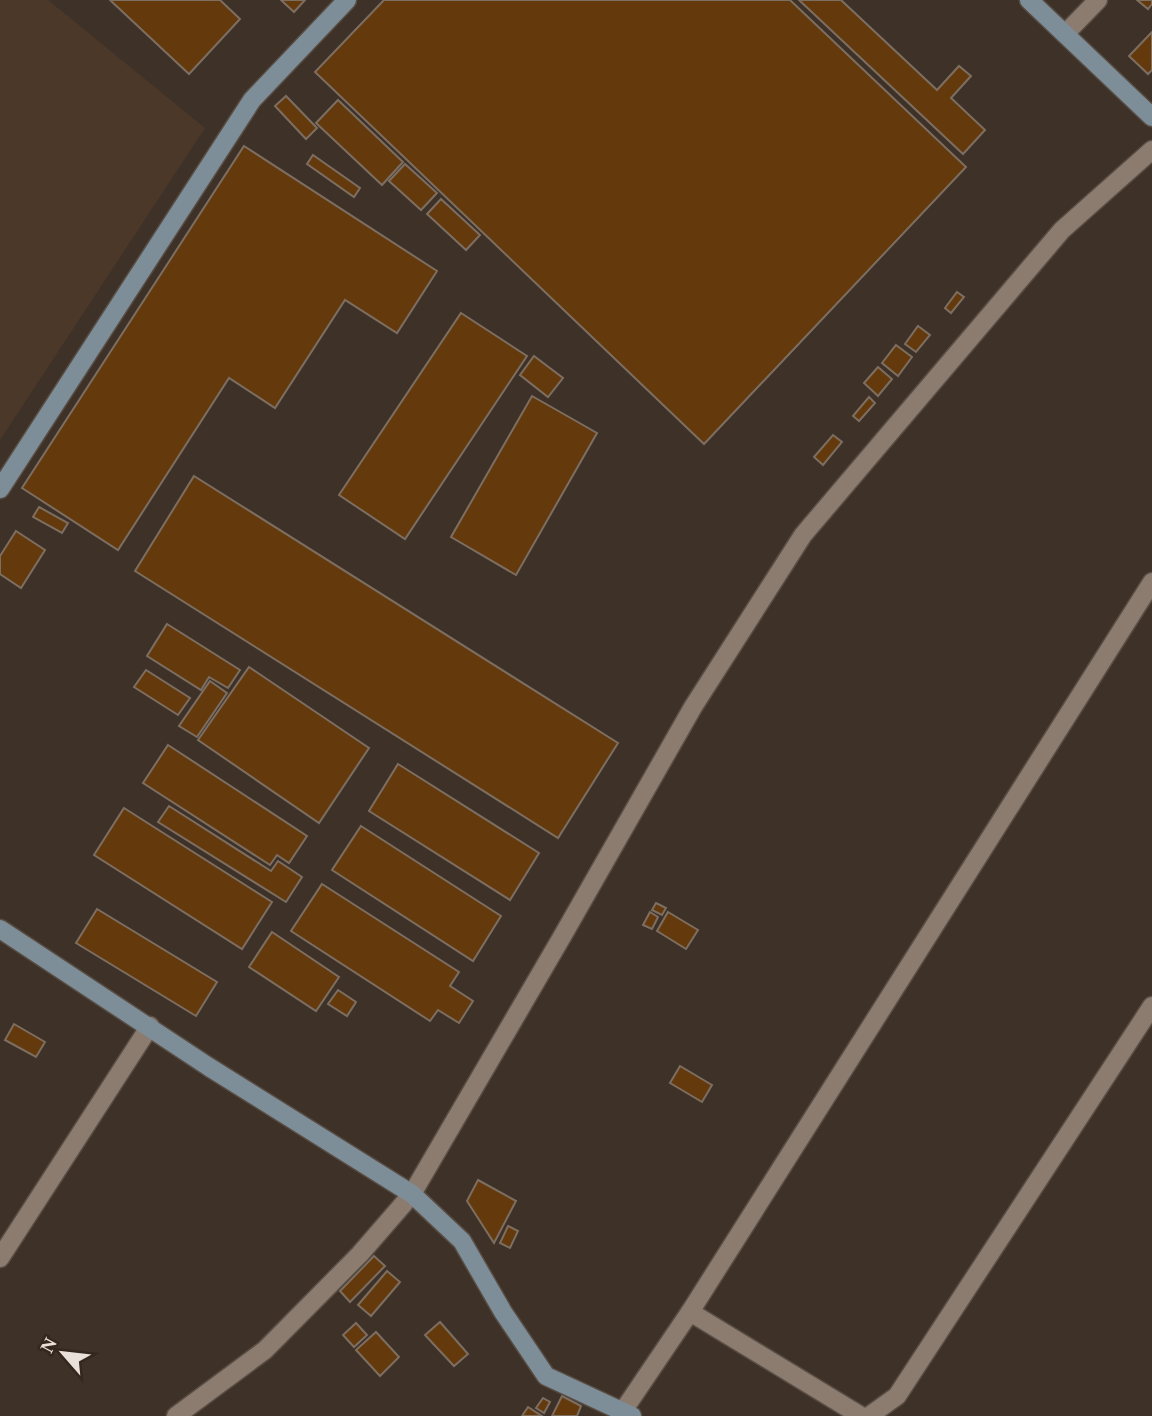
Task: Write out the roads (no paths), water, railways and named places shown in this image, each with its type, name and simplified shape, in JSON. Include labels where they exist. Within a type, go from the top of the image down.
[{"type":"street","points":[[0,489],[252,100],[346,0]]},
{"type":"street","points":[[1029,0],[1152,117]]},
{"type":"street","points":[[1065,34],[1098,0]]},
{"type":"street","points":[[176,1416],[265,1350],[360,1254],[412,1194],[564,935],[693,707],[803,536],[1062,230],[1152,150]]},
{"type":"street","points":[[0,929],[221,1074],[412,1194],[462,1241],[503,1312],[546,1376],[617,1412],[690,1312],[1152,582]]},
{"type":"street","points":[[869,1416],[897,1396],[1152,1006]]},
{"type":"street","points":[[0,1258],[150,1026]]},
{"type":"street","points":[[690,1312],[861,1416]]}]
